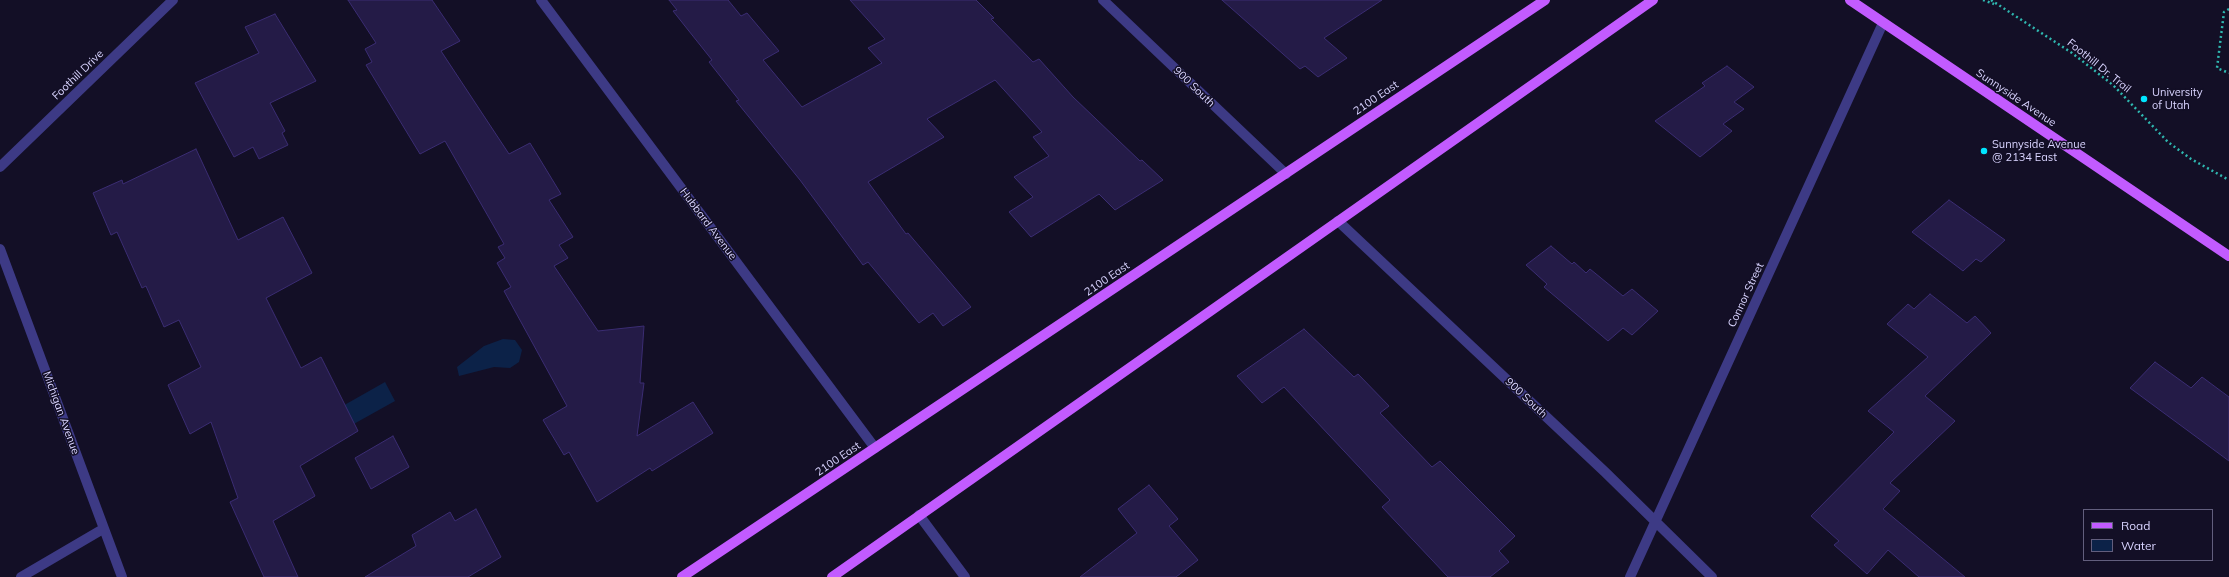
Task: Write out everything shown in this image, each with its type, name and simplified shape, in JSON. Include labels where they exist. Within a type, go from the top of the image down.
[{"type":"main road","name":"2100 East","points":[[682,577],[1545,0]]},
{"type":"main road","points":[[832,577],[1653,0]]},
{"type":"main road","name":"Sunnyside Avenue","points":[[1850,0],[2229,256]]},
{"type":"street","name":"Foothill Drive","points":[[0,167],[173,0]]},
{"type":"street","name":"Hubbard Avenue","points":[[541,0],[876,448]]},
{"type":"street","name":"900 South","points":[[1103,0],[1286,174]]},
{"type":"street","name":"Connor Street","points":[[1630,577],[1883,23]]},
{"type":"street","name":"900 South","points":[[1338,221],[1656,521],[1712,577]]},
{"type":"street","name":"Michigan Avenue","points":[[0,249],[122,577]]},
{"type":"street","points":[[919,515],[965,577]]},
{"type":"street","points":[[21,577],[103,529]]},
{"type":"path","points":[[1983,0],[1996,4]]},
{"type":"path","name":"Foothill Dr. Trail","points":[[1991,0],[2072,54],[2113,85],[2168,142],[2191,159],[2229,180]]},
{"type":"path","points":[[2229,9],[2224,12],[2217,68],[2229,73]]},
{"type":"water","points":[[503,339],[515,340],[522,350],[519,362],[510,368],[494,367],[459,376],[457,367],[484,346]]},
{"type":"water","points":[[385,382],[395,401],[334,435],[325,416]]},
{"type":"building","points":[[348,0],[432,0],[460,41],[441,51],[509,154],[530,143],[561,194],[549,200],[573,237],[559,245],[568,258],[554,266],[598,331],[644,326],[640,383],[644,383],[637,436],[693,402],[713,433],[652,471],[650,468],[597,502],[569,452],[564,455],[543,420],[567,406],[504,291],[511,287],[497,263],[505,258],[498,247],[504,244],[445,141],[420,154],[366,65],[372,62],[365,49],[376,43]]},
{"type":"building","points":[[669,0],[728,0],[741,16],[747,13],[779,51],[763,60],[802,107],[882,63],[868,48],[885,39],[850,0],[976,0],[994,18],[991,19],[1033,62],[1039,59],[1073,97],[1140,161],[1142,160],[1163,180],[1115,210],[1099,194],[1031,237],[1009,212],[1033,197],[1014,177],[1049,156],[1033,137],[1042,132],[995,80],[927,119],[944,137],[868,182],[906,234],[908,233],[971,307],[943,326],[933,313],[919,323],[868,262],[863,265],[800,180],[736,101],[739,100],[709,62],[712,60],[673,11],[677,10]]},
{"type":"building","points":[[1222,0],[1382,0],[1324,38],[1347,58],[1318,77],[1305,66],[1300,69]]},
{"type":"building","points":[[275,14],[316,81],[270,103],[285,131],[282,133],[288,145],[259,159],[253,147],[234,157],[195,83],[259,53],[245,27]]},
{"type":"building","points":[[1727,66],[1754,87],[1734,102],[1744,109],[1723,124],[1732,131],[1700,157],[1655,121],[1705,86],[1702,83]]},
{"type":"building","points":[[196,149],[238,240],[283,217],[312,273],[266,298],[301,368],[321,357],[358,431],[300,466],[315,496],[273,521],[298,577],[264,577],[230,502],[238,498],[211,422],[190,434],[168,385],[201,367],[179,320],[164,327],[146,286],[142,288],[117,232],[111,235],[93,193],[122,180],[123,184]]},
{"type":"building","points":[[1949,200],[2005,240],[1981,262],[1976,259],[1963,271],[1912,232]]},
{"type":"building","points":[[1551,246],[1572,264],[1574,262],[1586,273],[1590,269],[1623,296],[1632,289],[1658,311],[1632,335],[1623,328],[1608,341],[1544,287],[1547,284],[1526,265]]},
{"type":"building","points":[[1930,294],[1967,323],[1975,316],[1991,333],[1925,396],[1955,421],[1890,483],[1900,491],[1883,509],[1965,577],[1919,577],[1888,550],[1867,574],[1834,545],[1839,541],[1811,516],[1894,432],[1868,411],[1928,357],[1887,324],[1908,304],[1914,309]]},
{"type":"building","points":[[1304,329],[1354,377],[1358,374],[1389,406],[1380,413],[1432,467],[1440,461],[1515,536],[1499,551],[1509,562],[1490,577],[1448,577],[1382,507],[1390,500],[1284,387],[1262,403],[1237,376]]},
{"type":"building","points":[[2155,362],[2191,388],[2202,377],[2229,397],[2229,461],[2130,388]]},
{"type":"building","points":[[393,436],[409,467],[371,489],[355,458]]},
{"type":"building","points":[[1149,485],[1178,519],[1169,526],[1198,560],[1176,577],[1080,577],[1137,533],[1118,509]]},
{"type":"building","points":[[476,509],[501,557],[468,577],[365,577],[416,546],[412,535],[450,512],[455,521]]},
{"type":"place","name":"University of Utah","points":[[2144,99]]},
{"type":"place","name":"Sunnyside Avenue @ 2134 East","points":[[1984,151]]}]
